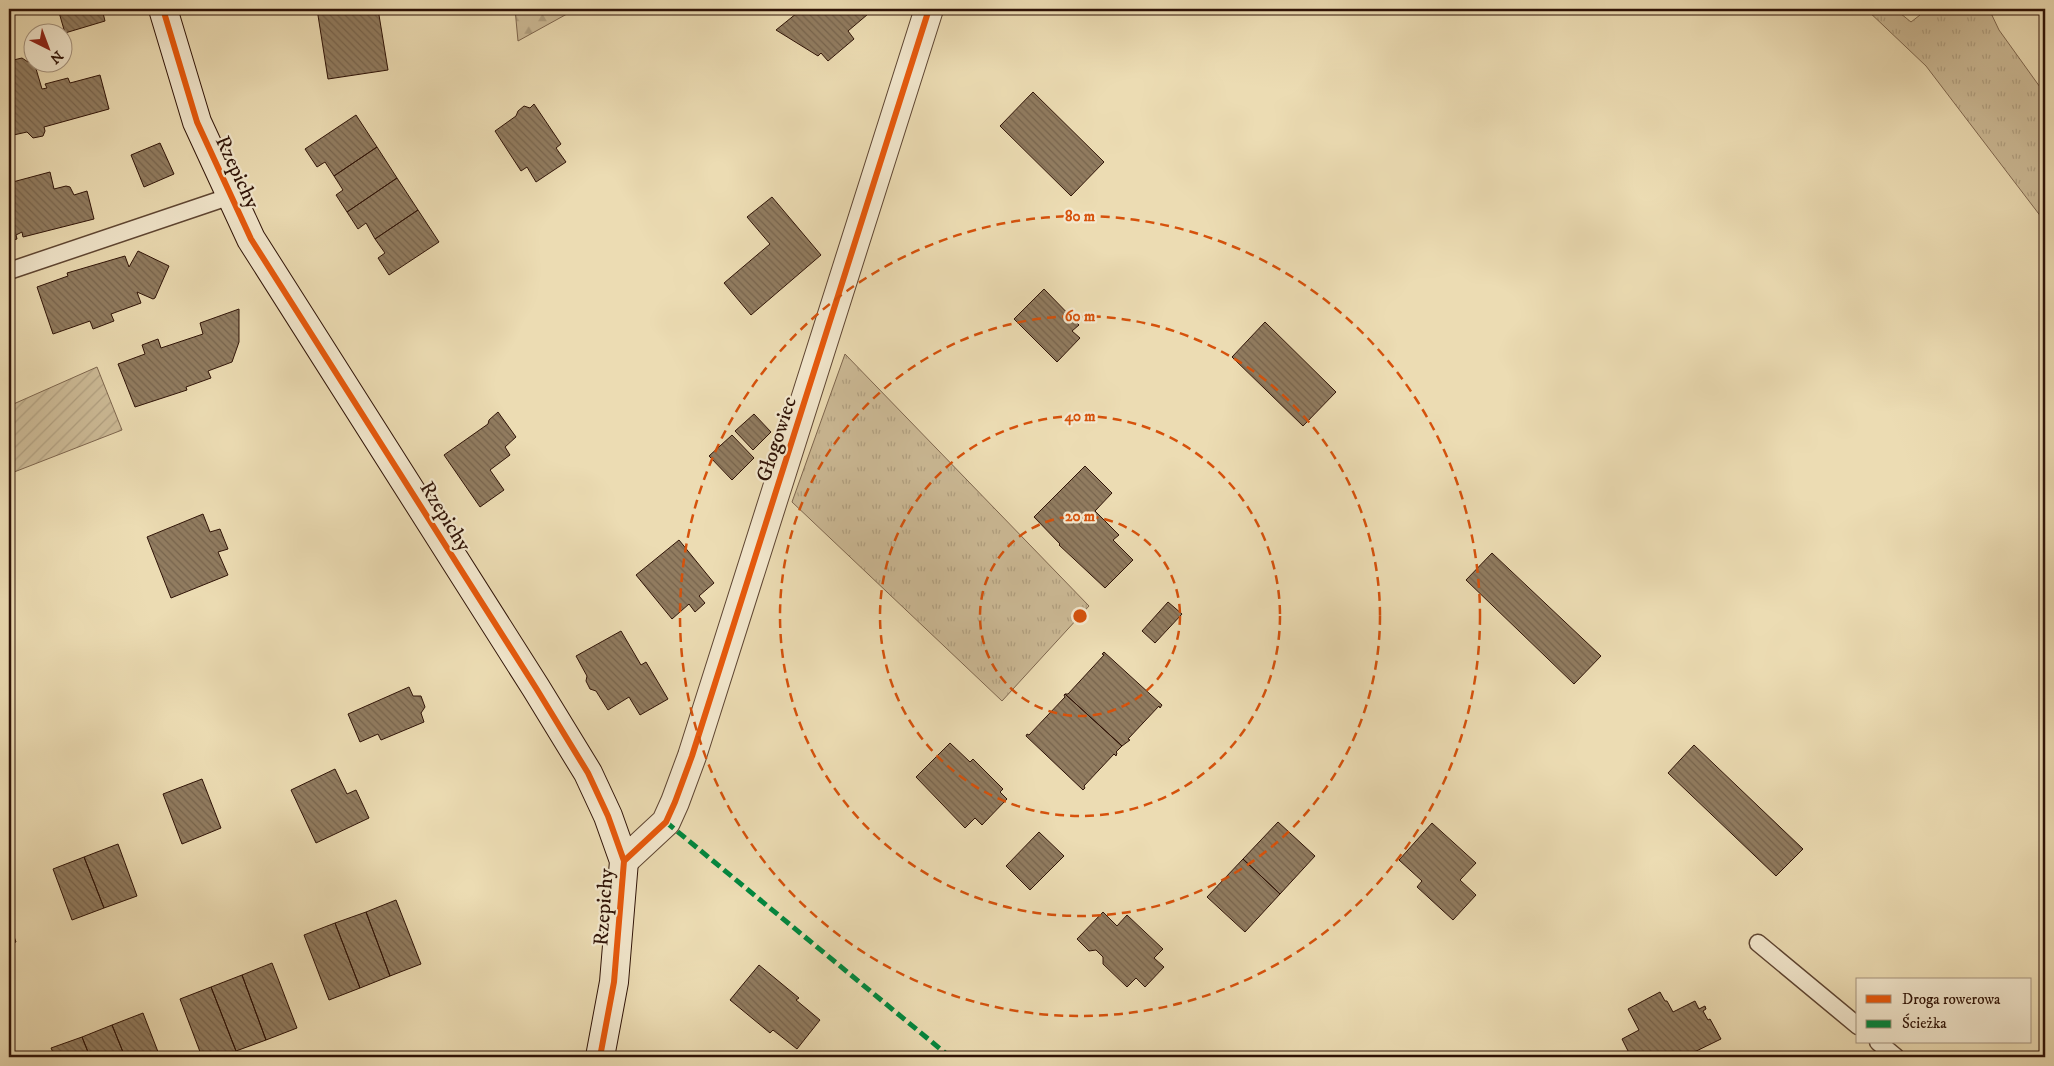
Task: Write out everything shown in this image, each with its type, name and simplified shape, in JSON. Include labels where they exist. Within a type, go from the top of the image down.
[{"type":"street","name":"Rzepichy","points":[[163,9],[197,122],[251,239],[526,671],[588,773],[608,816],[624,861],[614,982],[600,1057]]},
{"type":"street","name":"Głogowiec","points":[[624,861],[666,822],[675,802],[929,9]]},
{"type":"lane","points":[[9,271],[231,196]]},
{"type":"lane","points":[[1758,943],[1856,1024]]},
{"type":"lane","points":[[1880,1044],[1896,1057]]},
{"type":"green space","points":[[515,9],[576,9],[518,41]]},
{"type":"green space","points":[[1866,9],[1895,9],[1911,22],[1920,15],[1918,9],[1989,9],[1999,30],[2045,94],[2045,222],[1926,66]]},
{"type":"green space","points":[[845,354],[1089,606],[1002,701],[792,502]]},
{"type":"green space","points":[[97,367],[122,430],[9,474],[9,406]]},
{"type":"building","points":[[58,9],[102,9],[105,21],[72,31],[72,22],[62,22]]},
{"type":"building","points":[[317,9],[378,9],[388,70],[328,79]]},
{"type":"building","points":[[802,9],[874,9],[848,31],[854,39],[828,61],[821,53],[818,56],[776,30]]},
{"type":"building","points":[[22,58],[22,72],[37,72],[42,89],[47,88],[45,84],[68,78],[70,83],[100,75],[109,109],[44,127],[43,136],[33,138],[27,132],[9,136],[9,61]]},
{"type":"building","points":[[1033,92],[1104,162],[1071,196],[1000,126]]},
{"type":"building","points":[[534,104],[561,144],[556,148],[566,162],[536,182],[527,167],[521,171],[495,131],[516,116],[518,111],[524,106],[530,108]]},
{"type":"building","points":[[356,115],[377,147],[334,176],[325,162],[317,167],[305,149]]},
{"type":"building","points":[[160,143],[174,174],[144,187],[131,155]]},
{"type":"building","points":[[377,147],[397,178],[347,212],[336,195],[343,190],[334,176]]},
{"type":"building","points":[[50,172],[54,189],[70,187],[74,195],[87,191],[94,219],[23,237],[22,232],[16,235],[17,239],[9,241],[9,183]]},
{"type":"building","points":[[397,178],[418,210],[375,239],[366,223],[358,229],[347,212]]},
{"type":"building","points":[[772,197],[821,255],[751,315],[724,283],[770,244],[747,217]]},
{"type":"building","points":[[418,210],[439,242],[389,275],[378,258],[385,253],[375,239]]},
{"type":"building","points":[[138,251],[169,266],[155,298],[153,299],[137,292],[141,303],[111,314],[114,321],[93,329],[90,321],[53,334],[37,287],[68,276],[67,273],[125,256],[129,267]]},
{"type":"building","points":[[1044,289],[1079,325],[1072,331],[1080,338],[1057,362],[1014,319]]},
{"type":"building","points":[[239,309],[239,342],[232,362],[208,371],[211,378],[186,387],[187,390],[135,407],[118,364],[145,354],[142,345],[158,339],[161,348],[203,334],[200,323]]},
{"type":"building","points":[[1265,322],[1336,392],[1303,426],[1232,357]]},
{"type":"building","points":[[498,412],[516,437],[505,447],[510,455],[490,470],[504,490],[480,507],[444,455],[488,424],[489,420]]},
{"type":"building","points":[[754,414],[771,432],[753,450],[735,431]]},
{"type":"building","points":[[732,435],[754,458],[732,480],[709,456]]},
{"type":"building","points":[[1085,466],[1112,493],[1095,511],[1119,535],[1113,540],[1133,560],[1105,588],[1059,545],[1034,517]]},
{"type":"building","points":[[203,514],[210,532],[220,529],[228,549],[218,552],[228,575],[171,598],[147,537]]},
{"type":"building","points":[[679,540],[714,583],[699,596],[705,603],[695,612],[689,604],[672,619],[636,575]]},
{"type":"building","points":[[1492,553],[1601,656],[1574,684],[1466,580]]},
{"type":"building","points":[[1168,602],[1182,614],[1155,643],[1142,631]]},
{"type":"building","points":[[621,631],[641,665],[646,662],[668,699],[640,715],[629,697],[608,710],[596,691],[590,689],[586,681],[587,676],[576,656]]},
{"type":"building","points":[[1104,652],[1162,705],[1128,739],[1130,740],[1122,746],[1065,694],[1068,694],[1104,655],[1102,654]]},
{"type":"building","points":[[409,687],[413,696],[421,696],[425,707],[421,713],[424,722],[381,740],[378,734],[360,742],[348,714]]},
{"type":"building","points":[[1065,694],[1122,746],[1116,752],[1116,756],[1114,754],[1084,786],[1083,790],[1026,736],[1065,697]]},
{"type":"building","points":[[950,743],[970,762],[973,759],[1003,789],[1000,792],[1007,799],[982,825],[975,818],[965,828],[916,777]]},
{"type":"building","points":[[1694,745],[1803,849],[1776,876],[1668,773]]},
{"type":"building","points":[[335,769],[347,794],[356,790],[369,818],[316,843],[291,790]]},
{"type":"building","points":[[202,779],[221,828],[182,844],[163,794]]},
{"type":"building","points":[[1278,822],[1315,856],[1280,894],[1243,859]]},
{"type":"building","points":[[1432,823],[1476,863],[1460,880],[1476,895],[1453,920],[1417,887],[1422,881],[1399,860]]},
{"type":"building","points":[[1039,832],[1064,856],[1030,890],[1006,866]]},
{"type":"building","points":[[118,844],[137,896],[104,908],[84,857]]},
{"type":"building","points":[[84,857],[104,908],[72,920],[53,869]]},
{"type":"building","points":[[1243,859],[1280,894],[1245,932],[1207,897]]},
{"type":"building","points":[[396,900],[421,964],[390,976],[366,912]]},
{"type":"building","points":[[366,912],[390,976],[360,988],[335,923]]},
{"type":"building","points":[[1103,912],[1117,926],[1127,915],[1163,949],[1154,958],[1164,967],[1145,987],[1136,978],[1127,987],[1103,964],[1103,957],[1096,950],[1089,951],[1077,939]]},
{"type":"building","points":[[9,923],[16,942],[9,944]]},
{"type":"building","points":[[335,923],[360,988],[329,1000],[304,935]]},
{"type":"building","points":[[272,963],[297,1028],[266,1040],[242,975]]},
{"type":"building","points":[[759,965],[799,998],[796,1000],[820,1020],[797,1049],[773,1030],[770,1033],[730,1000]]},
{"type":"building","points":[[242,975],[266,1040],[236,1051],[211,987]]},
{"type":"building","points":[[211,987],[236,1051],[221,1057],[202,1057],[180,999]]},
{"type":"building","points":[[1660,992],[1673,1012],[1695,1001],[1699,1009],[1705,1006],[1706,1009],[1703,1011],[1708,1020],[1710,1019],[1721,1039],[1684,1057],[1631,1057],[1622,1039],[1639,1030],[1628,1009]]},
{"type":"building","points":[[143,1013],[160,1057],[125,1057],[112,1025]]},
{"type":"building","points":[[112,1025],[125,1057],[90,1057],[82,1037]]},
{"type":"building","points":[[82,1037],[90,1057],[55,1057],[51,1048]]},
{"type":"marked path","points":[[666,822],[950,1057]]},
{"type":"cycle path","points":[[163,9],[197,122],[251,239],[536,688],[588,773],[608,816],[624,861],[614,982],[600,1057]]},
{"type":"cycle path","points":[[624,861],[666,822],[692,756],[929,9]]}]
